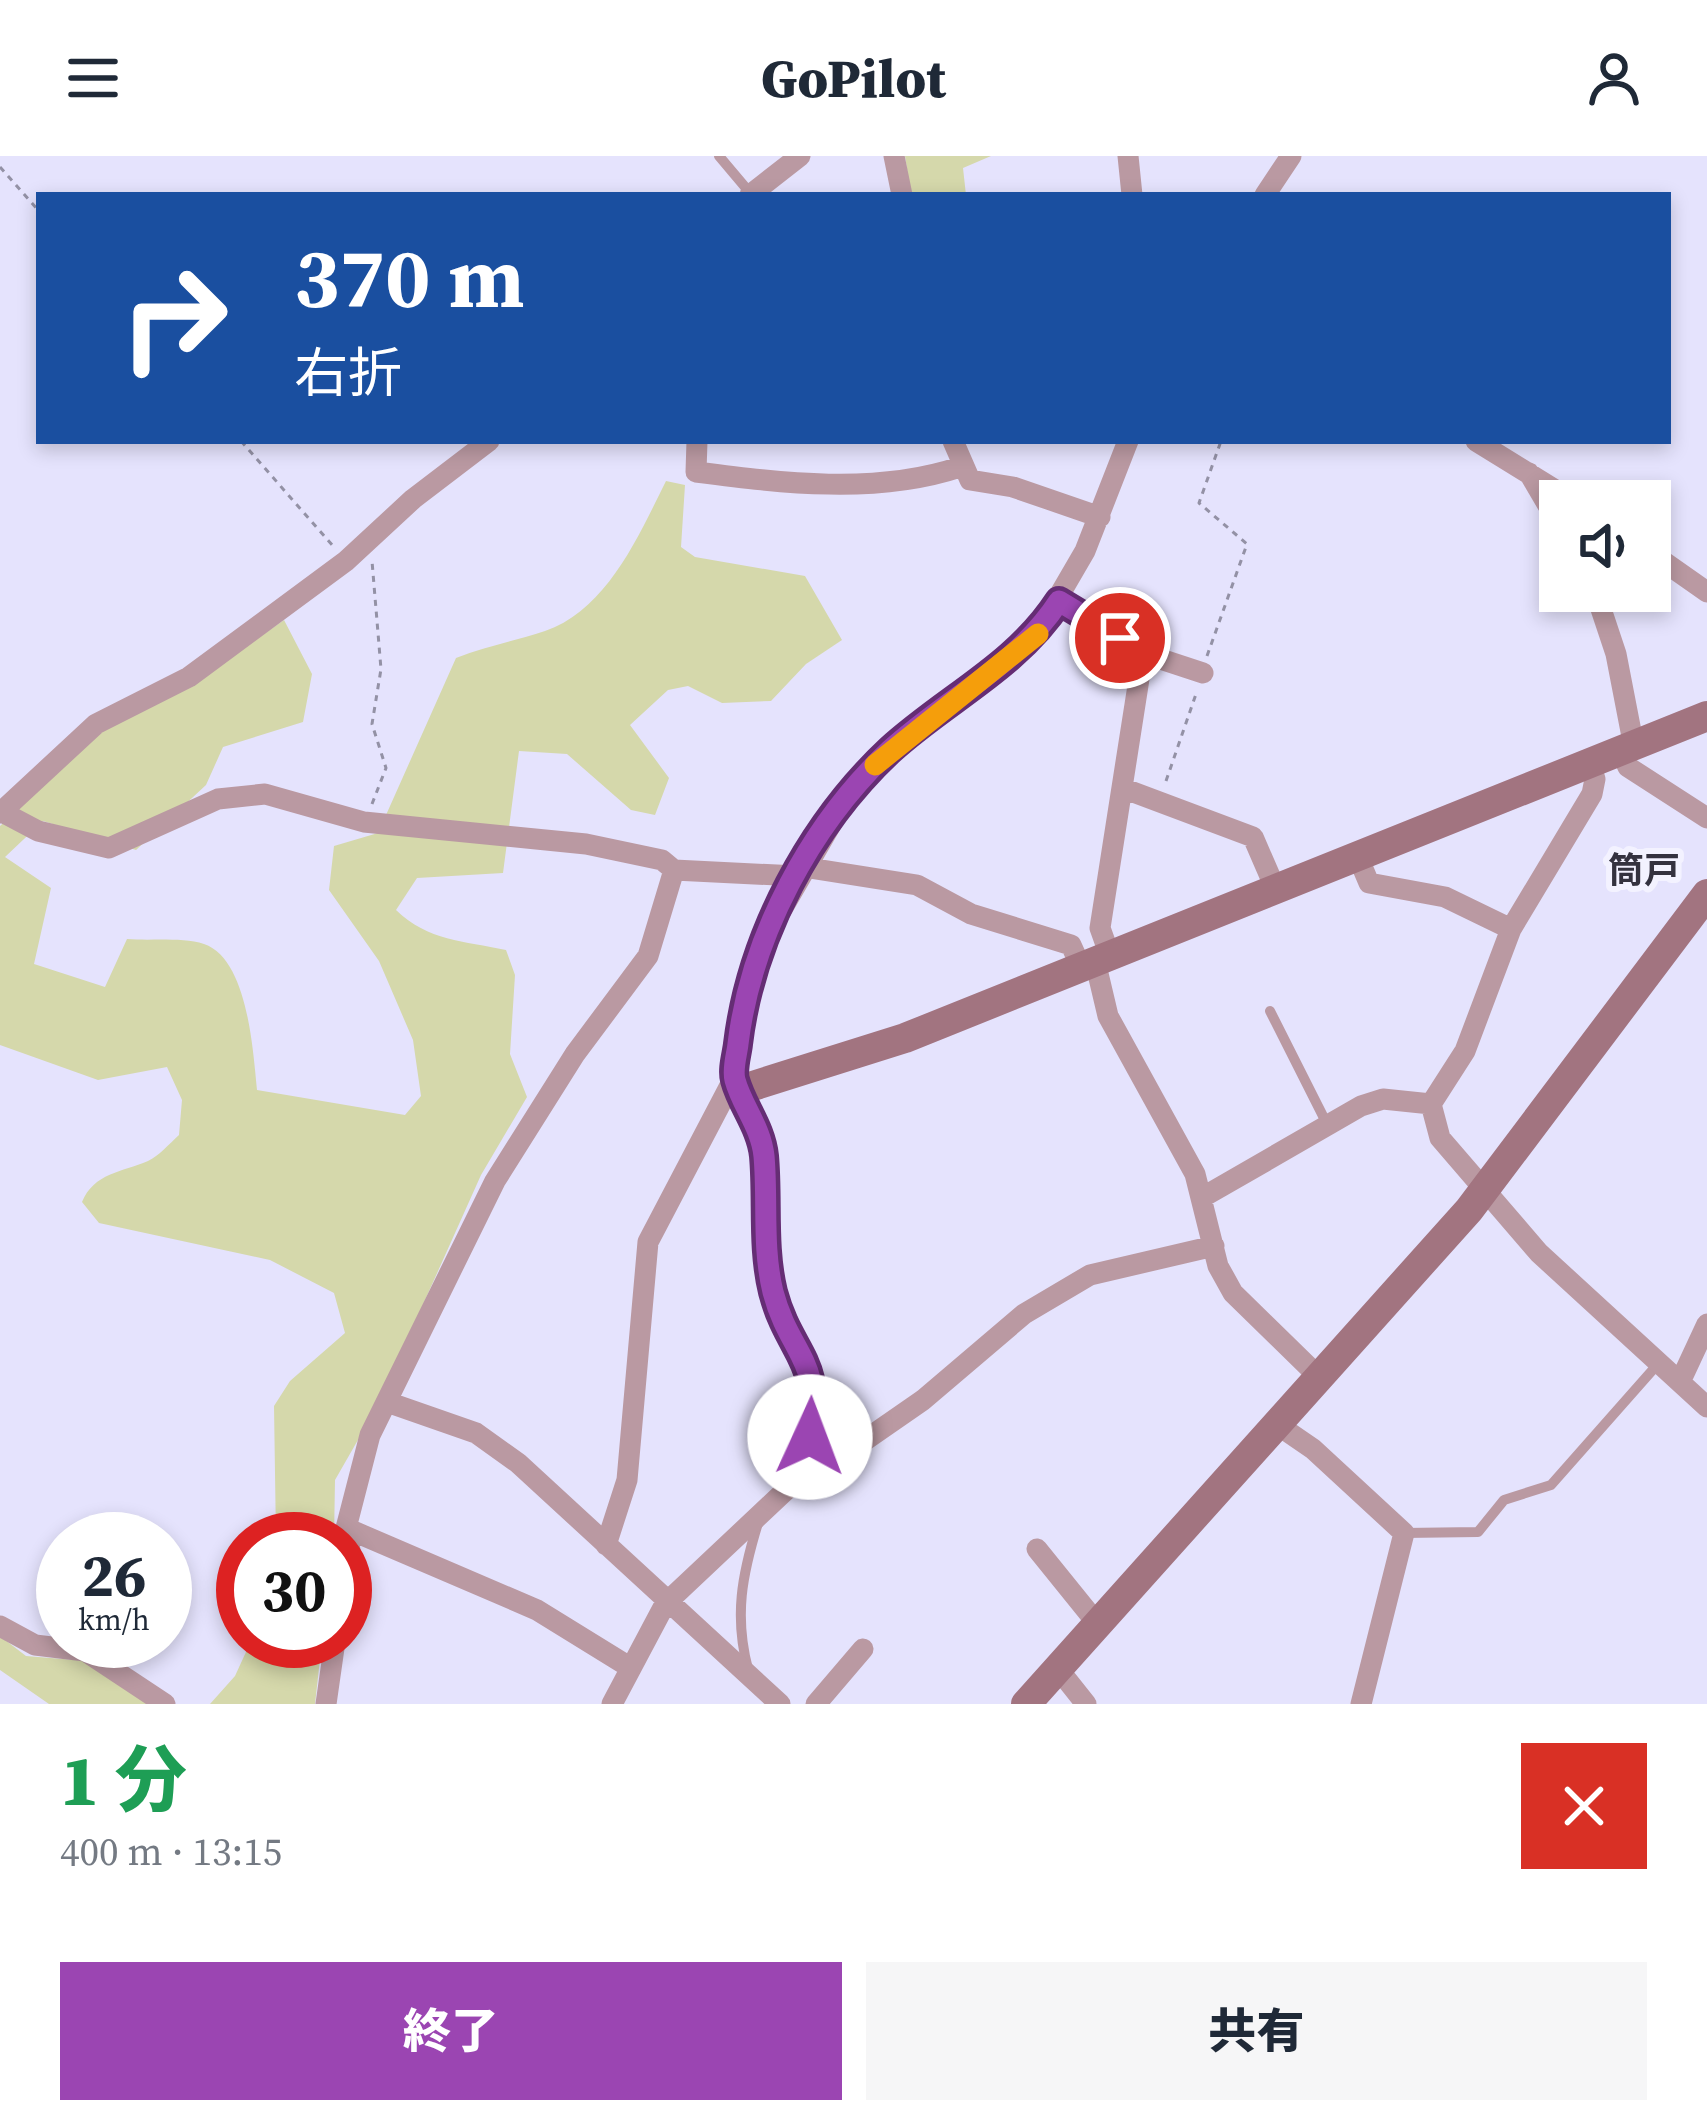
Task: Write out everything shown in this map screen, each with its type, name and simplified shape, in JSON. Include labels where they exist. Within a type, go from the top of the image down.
[{"type":"street","points":[[754,192],[800,156]]},
{"type":"street","points":[[894,156],[901,192]]},
{"type":"street","points":[[1128,156],[1132,192]]},
{"type":"street","points":[[1267,192],[1291,156]]},
{"type":"street","points":[[485,444],[413,500],[371,542],[189,677],[96,724],[1,813],[57,837],[109,848],[218,799],[265,794],[364,822],[586,844],[662,860],[674,870],[800,872],[917,885],[971,914],[1071,945],[1095,961]]},
{"type":"street","points":[[697,444],[696,472],[805,486],[935,476],[960,467]]},
{"type":"street","points":[[954,444],[960,467],[970,479],[1013,487],[1100,517]]},
{"type":"street","points":[[606,1545],[627,1480],[648,1242],[737,1084],[749,980],[800,872],[851,790],[892,748],[1036,637],[1100,517],[1127,444]]},
{"type":"street","points":[[1481,444],[1541,480]]},
{"type":"street","points":[[1529,472],[1539,489]]},
{"type":"street","points":[[1671,567],[1707,592]]},
{"type":"street","points":[[1059,601],[1130,649],[1203,673]]},
{"type":"street","points":[[1602,612],[1620,668],[1628,766],[1707,818]]},
{"type":"street","points":[[1130,649],[1139,679],[1095,961],[1108,1016],[1154,1090],[1203,1197],[1214,1246],[1233,1293],[1320,1378]]},
{"type":"street","points":[[737,1084],[885,1045],[1707,716]]},
{"type":"street","points":[[1590,764],[1592,794],[1511,929],[1472,1036],[1431,1104],[1440,1138],[1539,1253],[1707,1407]]},
{"type":"street","points":[[1125,789],[1252,837],[1276,890]]},
{"type":"street","points":[[1358,857],[1369,883],[1445,897],[1511,929]]},
{"type":"street","points":[[350,1512],[370,1435],[390,1403],[495,1181],[575,1054],[648,956],[674,870]]},
{"type":"street","points":[[1026,1704],[1100,1627],[1484,1191],[1707,894]]},
{"type":"street","points":[[737,1084],[764,1154],[772,1288],[812,1372],[816,1400],[804,1473]]},
{"type":"street","points":[[1203,1197],[1328,1124],[1383,1100],[1431,1104]]},
{"type":"street","points":[[611,1704],[665,1604],[804,1473],[822,1470],[856,1447],[923,1400],[1024,1314],[1090,1275],[1214,1246]]},
{"type":"street","points":[[1680,1382],[1707,1324]]},
{"type":"street","points":[[390,1403],[476,1433],[518,1463],[665,1604],[780,1704]]},
{"type":"street","points":[[1279,1425],[1348,1479],[1403,1533],[1361,1704]]},
{"type":"street","points":[[372,1539],[537,1610],[631,1668]]},
{"type":"street","points":[[1037,1550],[1100,1627]]},
{"type":"street","points":[[0,1626],[35,1645],[85,1651],[165,1704]]},
{"type":"street","points":[[816,1704],[863,1649]]},
{"type":"street","points":[[326,1704],[331,1668]]},
{"type":"street","points":[[1059,1670],[1086,1704]]},
{"type":"lane","points":[[719,156],[749,192]]},
{"type":"lane","points":[[1270,1011],[1328,1124]]},
{"type":"lane","points":[[1403,1533],[1478,1532],[1504,1500],[1541,1492],[1657,1365]]},
{"type":"lane","points":[[750,1678],[739,1633],[740,1579],[761,1512]]},
{"type":"path","points":[[0,166],[36,208]]},
{"type":"path","points":[[244,444],[346,561]]},
{"type":"path","points":[[1159,800],[1247,544],[1198,502],[1220,444]]},
{"type":"path","points":[[364,822],[386,768],[373,724],[381,669],[371,542]]},
{"type":"green space","points":[[905,156],[991,156],[963,168],[966,192],[911,192]]},
{"type":"green space","points":[[666,481],[685,485],[681,547],[695,557],[805,576],[842,640],[806,664],[771,701],[722,703],[688,686],[668,690],[630,725],[669,778],[655,815],[631,810],[567,754],[519,751],[503,873],[417,878],[396,910],[434,934],[506,950],[515,975],[510,1054],[527,1097],[481,1175],[378,1405],[335,1480],[334,1512],[276,1512],[274,1406],[290,1381],[345,1333],[334,1293],[270,1260],[99,1223],[82,1202],[101,1179],[152,1159],[179,1135],[182,1100],[167,1067],[98,1080],[0,1045],[0,826],[105,728],[205,675],[284,620],[312,674],[303,722],[223,747],[206,785],[136,850],[43,821],[5,857],[51,888],[34,964],[105,987],[127,939],[204,944],[219,953],[239,987],[257,1090],[405,1115],[421,1096],[413,1040],[379,961],[329,890],[334,846],[378,833],[456,658],[567,621],[603,589]]},
{"type":"green space","points":[[0,1636],[26,1656],[36,1657],[36,1668],[98,1668],[152,1704],[49,1704],[0,1670]]},
{"type":"green space","points":[[239,1668],[319,1668],[315,1704],[210,1704]]},
{"type":"slow traffic","points":[[875,765],[1038,634]]},
{"type":"district","name":"筒戸","points":[[1644,870]]},
{"type":"route","points":[[810,1437],[816,1400],[812,1372],[772,1288],[764,1154],[734,1078],[749,980],[759,950],[820,836],[851,790],[892,748],[1036,637],[1059,601],[1120,638]]}]
